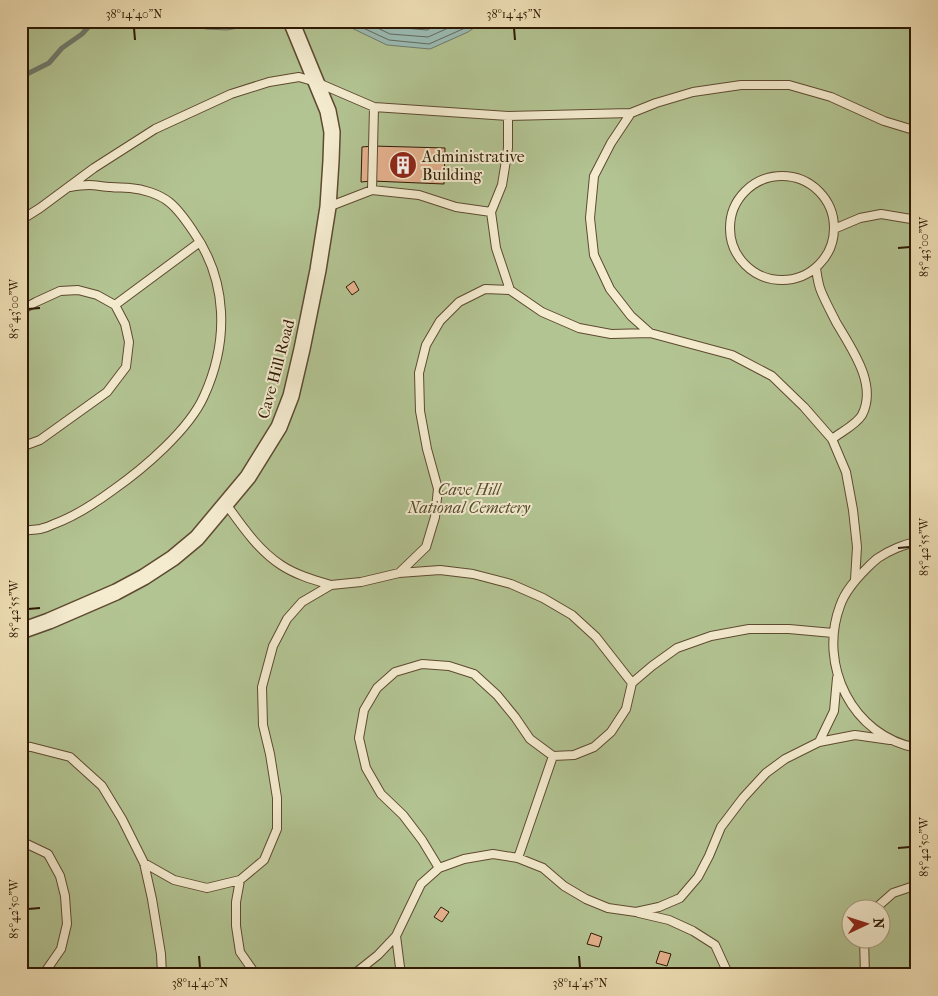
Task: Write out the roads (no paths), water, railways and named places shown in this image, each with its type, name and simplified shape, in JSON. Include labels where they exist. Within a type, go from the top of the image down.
[{"type":"street","name":"Cave Hill Road","points":[[21,631],[86,605],[144,577],[173,558],[196,538],[226,504],[248,477],[279,428],[291,396],[318,270],[328,207],[332,132],[328,111],[291,21]]},
{"type":"lane","points":[[21,220],[107,159],[155,129],[231,94],[269,82],[299,77],[316,82],[374,108],[508,116],[632,113],[656,103],[693,92],[741,85],[789,85],[831,97],[884,121],[917,131]]},
{"type":"lane","points":[[372,190],[374,108]]},
{"type":"lane","points":[[632,113],[611,143],[594,176],[590,218],[594,255],[610,289],[631,316],[650,333]]},
{"type":"lane","points":[[508,116],[508,148],[502,185],[491,212],[496,248],[510,290]]},
{"type":"lane","points":[[776,176],[793,177],[810,184],[823,196],[832,212],[834,229],[832,244],[826,257],[816,268],[801,277],[784,281],[766,278],[750,270],[738,257],[731,241],[729,223],[734,206],[744,191],[758,181],[776,176]]},
{"type":"lane","points":[[21,531],[41,529],[66,520],[94,504],[149,461],[191,420],[204,397],[215,367],[222,331],[221,298],[211,263],[186,220],[169,202],[151,193],[130,188],[89,185],[68,187]]},
{"type":"lane","points":[[328,207],[372,190],[420,195],[456,207],[491,212]]},
{"type":"lane","points":[[834,229],[860,218],[882,214],[917,220]]},
{"type":"lane","points":[[115,305],[200,242]]},
{"type":"lane","points":[[816,268],[820,289],[853,350],[866,386],[866,404],[861,417],[849,428],[832,439]]},
{"type":"lane","points":[[399,573],[426,547],[435,517],[438,488],[420,411],[419,373],[426,345],[440,321],[459,302],[485,289],[510,290],[542,312],[580,328],[611,334],[650,333],[732,355],[772,376],[804,407],[832,439],[846,472],[857,547],[855,580]]},
{"type":"lane","points":[[21,310],[60,291],[78,290],[96,295],[115,305],[125,324],[129,342],[126,367],[107,392],[40,440],[21,447]]},
{"type":"lane","points":[[226,504],[261,548],[281,565],[308,578],[332,585],[361,582],[399,573],[440,570],[473,574],[511,584],[543,598],[572,615],[596,637],[632,683]]},
{"type":"lane","points":[[890,740],[867,724],[849,702],[837,676],[833,655],[833,633],[840,605],[855,580],[878,558],[906,544],[917,542]]},
{"type":"lane","points":[[144,863],[174,880],[207,888],[240,880],[264,860],[277,829],[277,798],[263,725],[262,687],[273,646],[286,619],[302,602],[332,585]]},
{"type":"lane","points":[[440,868],[403,815],[381,794],[366,768],[359,738],[364,710],[377,688],[395,672],[422,664],[449,666],[474,674],[497,695],[530,739],[553,756],[574,754],[594,747],[611,732],[626,709],[632,683],[676,648],[711,636],[749,629],[790,629],[833,633]]},
{"type":"lane","points":[[819,742],[834,711],[837,676]]},
{"type":"lane","points":[[636,912],[659,907],[680,898],[698,878],[721,827],[766,773],[785,759],[819,742],[856,735],[890,740],[917,748]]},
{"type":"lane","points":[[21,746],[70,757],[102,786],[122,819],[144,863],[152,898],[161,954],[162,975]]},
{"type":"lane","points":[[518,858],[553,756]]},
{"type":"lane","points":[[21,844],[27,844],[48,854],[60,876],[65,896],[67,924],[61,949],[44,975]]},
{"type":"lane","points":[[353,975],[378,956],[396,936],[421,884],[440,868],[464,860],[493,854],[518,858],[543,868],[564,886],[586,899],[608,908],[669,920],[693,931],[715,945],[727,975]]},
{"type":"lane","points":[[240,880],[236,902],[236,926],[240,952],[256,975]]},
{"type":"lane","points":[[887,898],[892,893],[917,884]]},
{"type":"lane","points":[[396,936],[401,975]]},
{"type":"lane","points":[[864,948],[865,975]]},
{"type":"water","points":[[175,21],[247,21],[244,27],[227,30],[206,29]]},
{"type":"water","points":[[337,21],[484,21],[468,32],[430,49],[387,45]]},
{"type":"waterway","points":[[21,77],[49,63],[62,48],[96,21]]},
{"type":"place","name":"Administrative Building","points":[[403,165]]},
{"type":"park label","name":"Cave Hill National Cemetery","points":[[469,498]]}]
